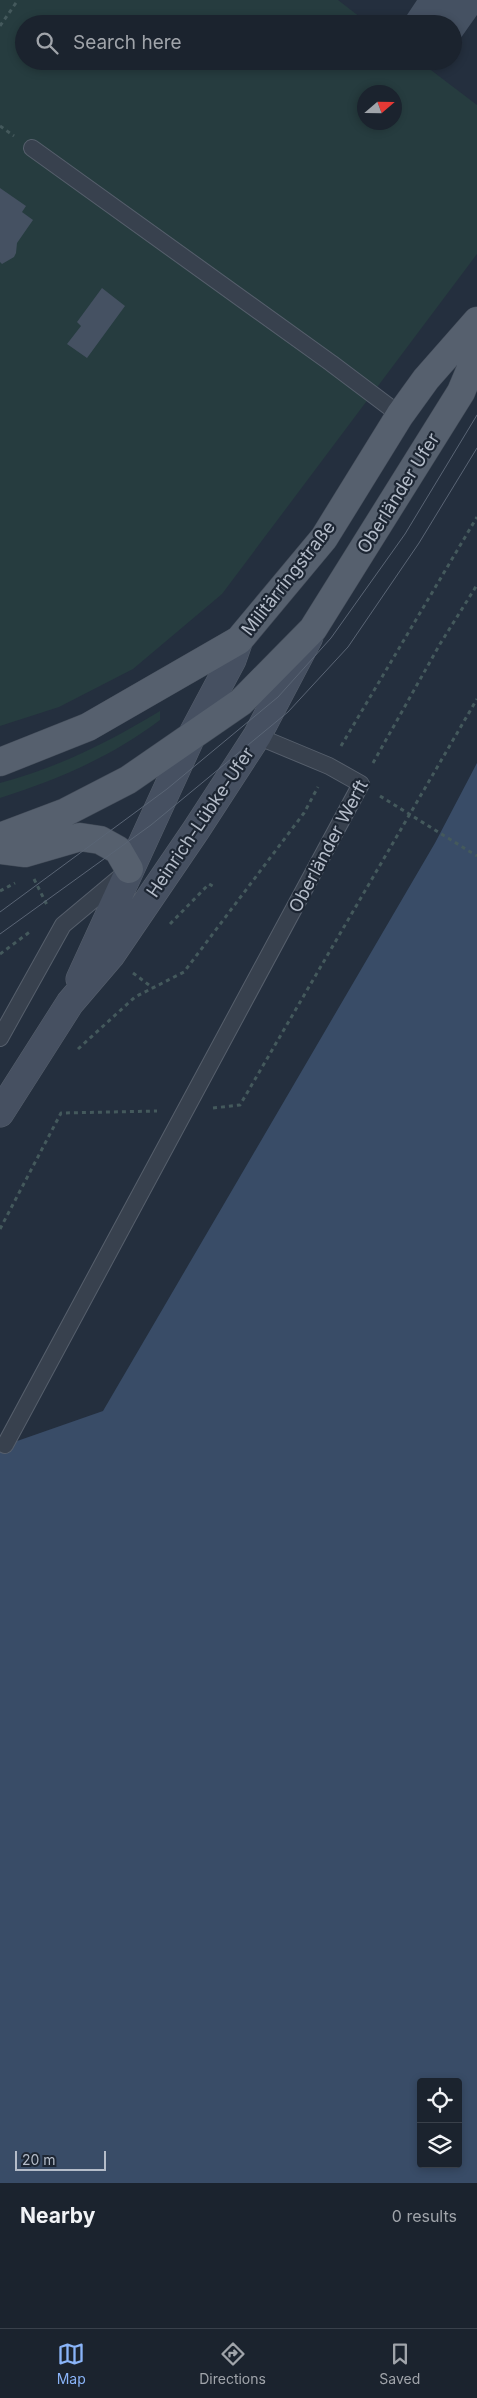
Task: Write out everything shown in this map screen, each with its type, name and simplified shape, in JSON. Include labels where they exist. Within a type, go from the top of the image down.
[{"type":"main road","name":"Militärringstraße","points":[[0,762],[88,727],[239,640],[324,538],[400,415],[426,380],[477,321]]},
{"type":"main road","name":"Oberländer Ufer","points":[[313,629],[460,392],[477,354]]},
{"type":"main road","points":[[0,837],[66,812],[119,784],[192,736],[241,702],[313,629]]},
{"type":"main road","name":"Heinrich-Lübke-Ufer","points":[[0,1113],[70,1003],[111,955],[257,736],[313,629]]},
{"type":"main road","name":"Heinrich-Lübke-Ufer","points":[[70,1003],[129,870],[192,736],[232,660],[239,640]]},
{"type":"main road","points":[[0,850],[25,853],[80,837],[100,840],[118,850],[129,870]]},
{"type":"lane","points":[[32,148],[331,363],[400,415]]},
{"type":"lane","points":[[257,736],[329,766],[361,784]]},
{"type":"lane","name":"Oberländer Werft","points":[[4,1445],[187,1111],[361,784]]},
{"type":"lane","points":[[0,1038],[63,925],[129,870]]},
{"type":"path","points":[[0,26],[18,0]]},
{"type":"path","points":[[153,988],[184,972],[304,812],[329,766],[477,517]]},
{"type":"path","name":"Oberländer Werft","points":[[361,784],[440,644],[477,585]]},
{"type":"path","points":[[0,1229],[61,1113],[187,1111],[240,1105],[477,699]]},
{"type":"path","points":[[378,794],[419,822],[477,856]]},
{"type":"path","points":[[32,873],[52,915]]},
{"type":"path","points":[[167,927],[209,884],[216,888]]},
{"type":"path","points":[[0,954],[37,926]]},
{"type":"green space","points":[[0,0],[338,0],[357,15],[15,15],[15,70],[431,70],[477,105],[477,254],[222,594],[133,669],[59,707],[0,726]]},
{"type":"green space","points":[[160,711],[160,720],[103,756],[64,775],[0,798],[0,783],[42,770],[82,753]]},
{"type":"water","points":[[477,763],[477,2183],[0,2183],[0,1447],[103,1411],[435,843]]},
{"type":"building","points":[[417,0],[477,0],[477,15],[462,36],[462,15],[407,15]]},
{"type":"building","points":[[0,188],[26,206],[22,212],[33,220],[17,243],[14,257],[2,264],[0,262]]},
{"type":"building","points":[[102,288],[125,306],[87,358],[67,344],[81,326],[77,322]]},
{"type":"tram line","points":[[0,912],[167,789],[278,697],[331,638],[405,534],[477,415]]},
{"type":"tram line","points":[[0,934],[151,825],[288,712],[348,647],[419,543],[477,448]]}]
